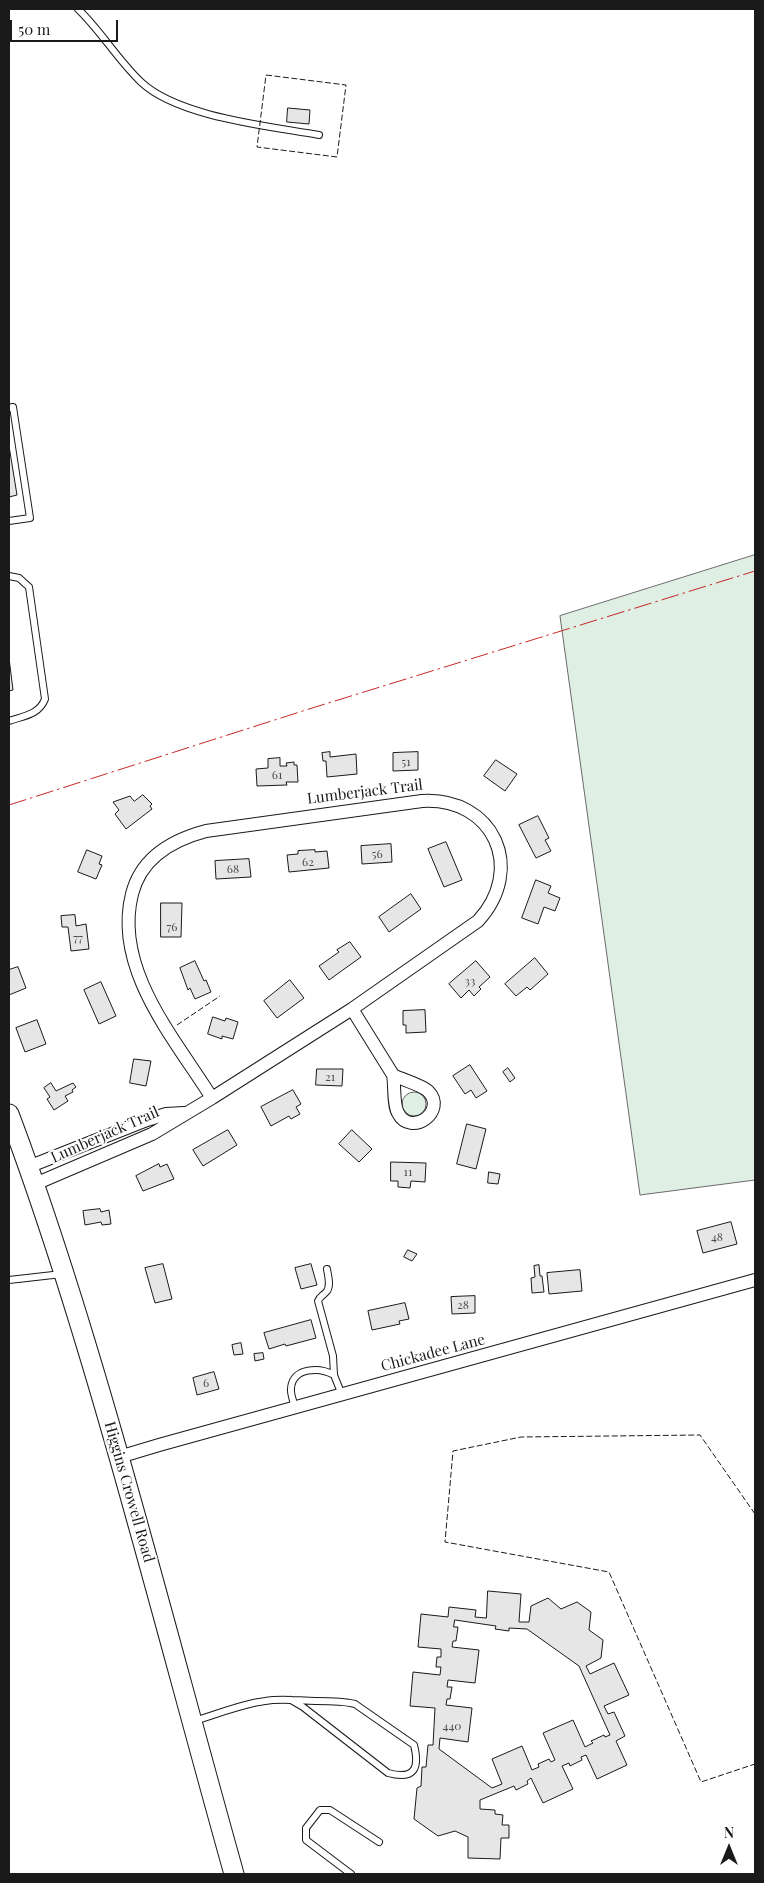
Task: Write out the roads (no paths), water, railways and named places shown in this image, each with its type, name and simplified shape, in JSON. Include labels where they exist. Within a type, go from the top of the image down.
[{"type":"main road","name":"Higgins Crowell Road","points":[[10,1121],[65,1273],[119,1457],[234,1874]]},
{"type":"street","name":"Lumberjack Trail","points":[[31,1175],[99,1156],[152,1134],[212,1098],[352,1009],[467,929],[482,916],[492,902],[498,892],[501,874],[498,851],[489,830],[474,813],[449,802],[422,800],[216,829],[183,838],[160,851],[144,868],[134,886],[129,912],[128,934],[132,958],[158,1015],[212,1098]]},
{"type":"street","points":[[352,1009],[394,1075]]},
{"type":"street","name":"Lumberjack Trail","points":[[31,1175],[93,1141],[166,1114],[187,1113]]},
{"type":"street","points":[[93,1141],[99,1156]]},
{"type":"street","name":"Chickadee Lane","points":[[119,1457],[755,1280]]},
{"type":"lane","points":[[78,9],[93,23],[142,83],[165,98],[200,112],[319,135]]},
{"type":"lane","points":[[9,408],[13,408],[30,518],[9,521]]},
{"type":"lane","points":[[9,576],[19,578],[30,587],[45,699],[42,706],[35,712],[9,721]]},
{"type":"lane","points":[[327,1269],[330,1285],[318,1301],[333,1356],[334,1375],[342,1395]]},
{"type":"lane","points":[[9,1280],[65,1273]]},
{"type":"lane","points":[[295,1408],[291,1388],[292,1383],[302,1373],[316,1369],[325,1370],[334,1375]]},
{"type":"lane","points":[[193,1722],[267,1700],[291,1700],[339,1702],[355,1704],[414,1745],[416,1765],[410,1773],[401,1776],[388,1773],[303,1707],[291,1700]]},
{"type":"lane","points":[[351,1874],[306,1840],[306,1828],[320,1810],[330,1810],[379,1842]]}]
